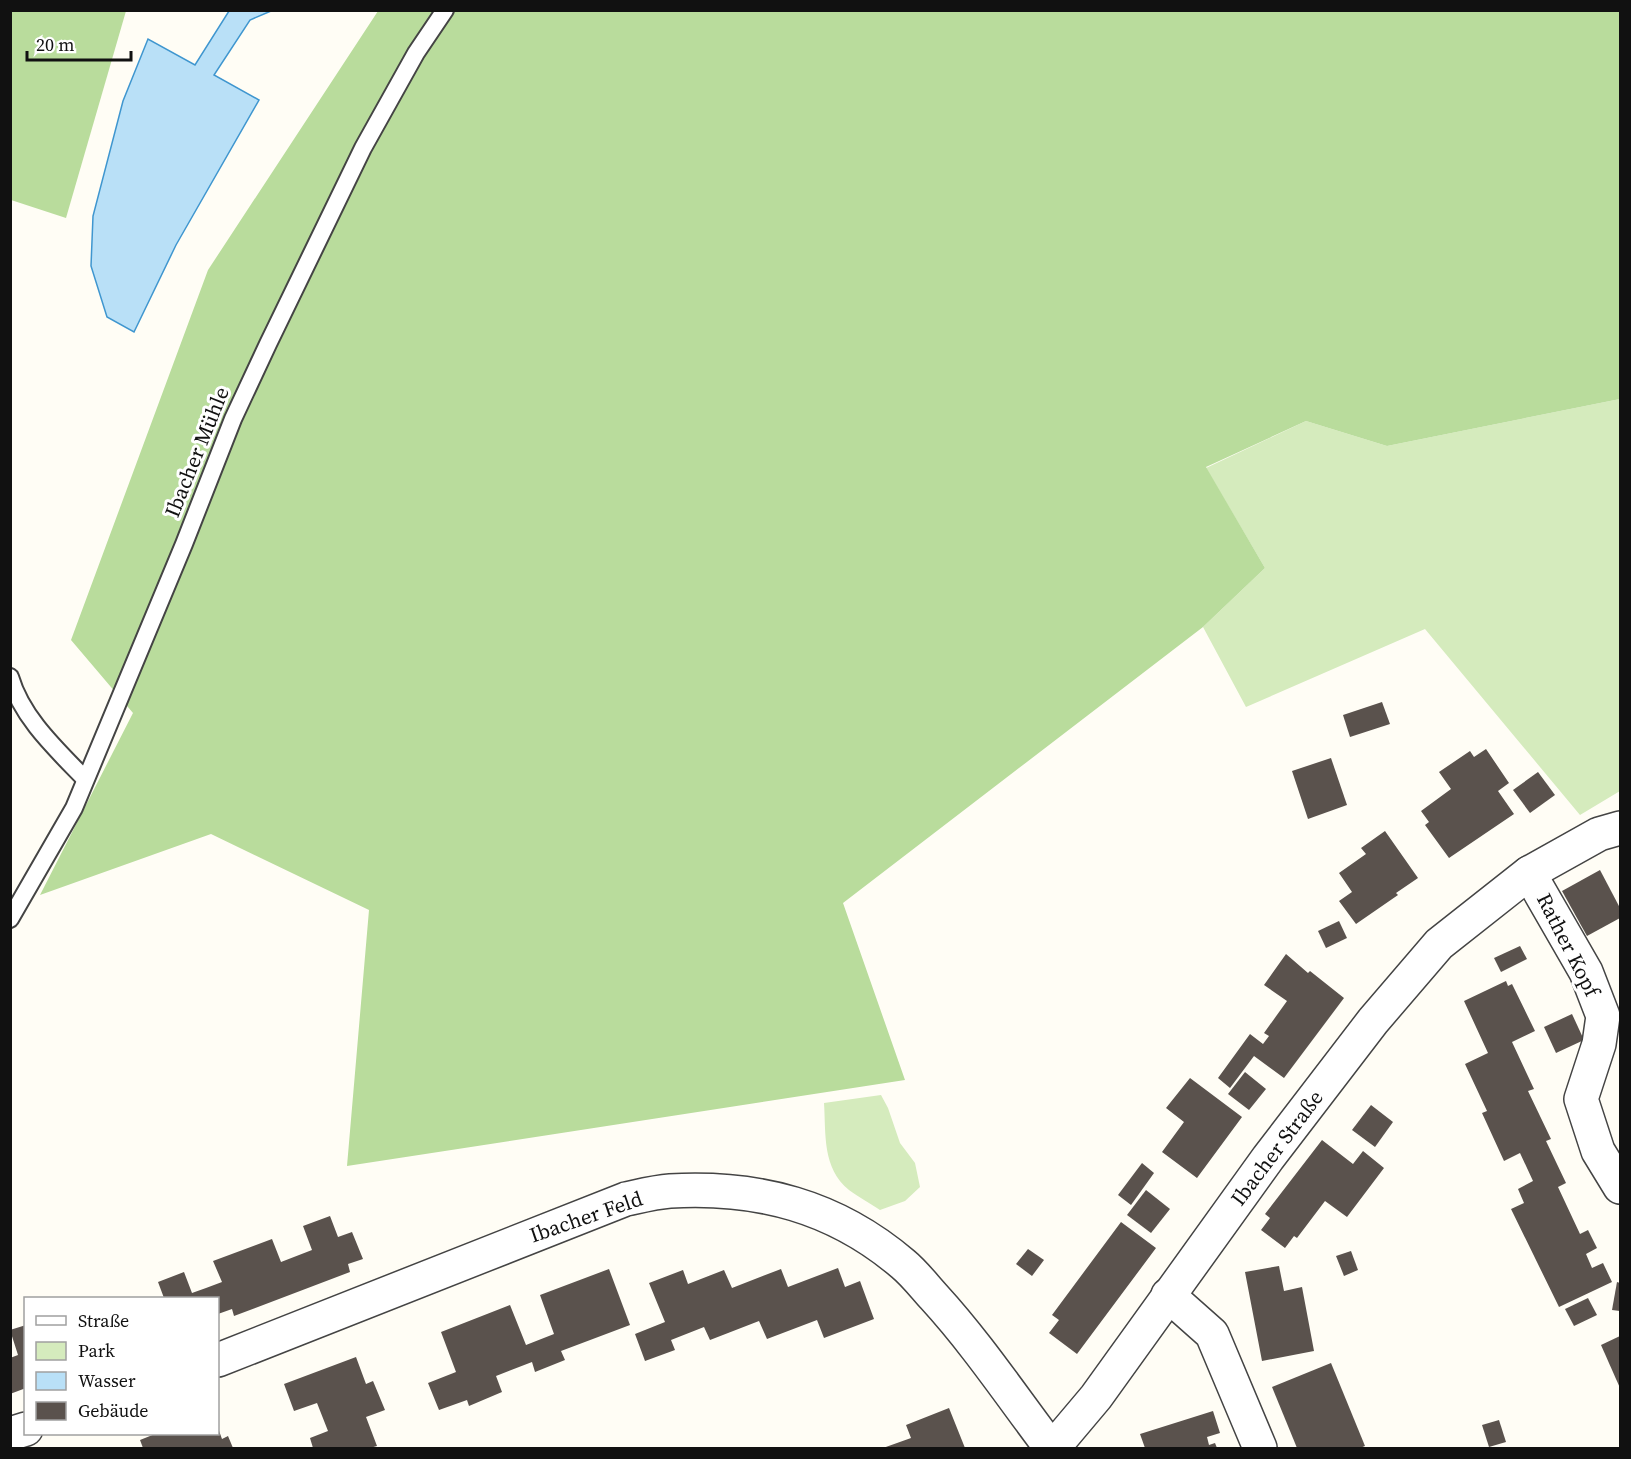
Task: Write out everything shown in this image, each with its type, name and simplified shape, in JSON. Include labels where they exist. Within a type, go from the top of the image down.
[{"type":"street","name":"Ibacher Straße","points":[[1052,1449],[1096,1397],[1268,1158],[1373,1021],[1439,944],[1529,873],[1599,834],[1620,828]]},
{"type":"street","name":"Rather Kopf","points":[[1529,873],[1586,972],[1603,1016],[1599,1044],[1581,1099],[1598,1151],[1620,1186]]},
{"type":"street","name":"Ibacher Feld","points":[[219,1360],[626,1198],[668,1191],[721,1190],[763,1196],[818,1210],[858,1231],[904,1264],[964,1332],[1052,1449]]},
{"type":"street","points":[[1168,1295],[1212,1334],[1260,1449]]},
{"type":"lane","name":"Ibacher Mühle","points":[[10,919],[74,808],[84,779],[100,747],[171,576],[233,419],[268,344],[363,148],[416,53],[445,10]]},
{"type":"lane","points":[[10,677],[29,715],[48,740],[84,779]]},
{"type":"green space","points":[[11,10],[126,11],[66,218],[11,200]]},
{"type":"green space","points":[[378,11],[1620,11],[1620,399],[1387,446],[1306,421],[1206,467],[1265,568],[1203,627],[843,903],[905,1080],[347,1166],[369,910],[211,834],[40,895],[133,713],[71,640],[208,270]]},
{"type":"green space","points":[[1620,399],[1620,791],[1580,815],[1425,629],[1246,707],[1203,627],[1265,568],[1206,468],[1306,421],[1387,446]]},
{"type":"green space","points":[[881,1095],[900,1143],[915,1163],[920,1187],[905,1201],[880,1210],[849,1190],[834,1171],[827,1150],[824,1103]]},
{"type":"water","points":[[229,11],[271,11],[250,20],[214,75],[259,100],[176,245],[134,332],[107,317],[91,266],[93,216],[123,101],[148,39],[195,65]]},
{"type":"building","points":[[1382,702],[1390,724],[1350,737],[1343,715]]},
{"type":"building","points":[[1486,749],[1509,783],[1498,791],[1514,814],[1449,858],[1425,825],[1429,822],[1421,811],[1451,789],[1439,772],[1470,751],[1474,757]]},
{"type":"building","points":[[1331,758],[1347,805],[1308,819],[1292,771]]},
{"type":"building","points":[[1538,772],[1555,795],[1530,813],[1513,790]]},
{"type":"building","points":[[1385,831],[1418,878],[1356,924],[1339,901],[1352,892],[1339,873],[1366,854],[1361,848]]},
{"type":"building","points":[[1600,870],[1620,908],[1620,918],[1587,936],[1562,891]]},
{"type":"building","points":[[1339,921],[1347,938],[1326,948],[1318,931]]},
{"type":"building","points":[[1520,946],[1527,959],[1501,972],[1494,958]]},
{"type":"building","points":[[1286,954],[1308,973],[1310,971],[1344,998],[1284,1078],[1254,1056],[1230,1088],[1218,1078],[1250,1034],[1263,1044],[1269,1036],[1264,1033],[1287,1001],[1264,985]]},
{"type":"building","points":[[1506,981],[1508,986],[1512,984],[1535,1031],[1512,1042],[1534,1089],[1528,1091],[1551,1139],[1546,1141],[1566,1183],[1558,1187],[1580,1234],[1588,1230],[1597,1248],[1586,1254],[1592,1268],[1603,1263],[1612,1282],[1559,1307],[1511,1209],[1524,1203],[1518,1189],[1533,1181],[1520,1153],[1504,1161],[1482,1113],[1487,1111],[1465,1064],[1488,1053],[1464,1001]]},
{"type":"building","points":[[1572,1014],[1584,1040],[1556,1053],[1544,1027]]},
{"type":"building","points":[[1245,1072],[1266,1089],[1249,1110],[1228,1094]]},
{"type":"building","points":[[1190,1078],[1242,1117],[1197,1178],[1162,1152],[1184,1122],[1166,1108]]},
{"type":"building","points":[[1371,1105],[1393,1122],[1375,1147],[1352,1130]]},
{"type":"building","points":[[1322,1140],[1353,1164],[1363,1151],[1384,1168],[1347,1217],[1325,1201],[1297,1238],[1294,1236],[1285,1248],[1261,1230],[1270,1218],[1265,1214]]},
{"type":"building","points":[[1142,1163],[1154,1173],[1131,1205],[1118,1195]]},
{"type":"building","points":[[1146,1190],[1170,1209],[1151,1233],[1127,1215]]},
{"type":"building","points":[[330,1216],[338,1237],[352,1232],[363,1259],[348,1264],[350,1272],[234,1316],[232,1309],[219,1314],[219,1297],[164,1297],[158,1282],[184,1272],[192,1293],[222,1282],[213,1261],[272,1239],[281,1262],[312,1250],[303,1226]]},
{"type":"building","points":[[1121,1222],[1156,1248],[1077,1354],[1049,1333],[1059,1320],[1052,1315]]},
{"type":"building","points":[[1028,1249],[1044,1260],[1032,1276],[1016,1264]]},
{"type":"building","points":[[1351,1251],[1358,1270],[1344,1276],[1336,1256]]},
{"type":"building","points":[[1279,1266],[1284,1291],[1302,1287],[1314,1351],[1262,1361],[1245,1272]]},
{"type":"building","points":[[838,1268],[845,1287],[860,1281],[874,1319],[824,1338],[817,1320],[767,1339],[759,1321],[710,1340],[704,1327],[671,1340],[675,1350],[645,1361],[635,1334],[665,1322],[649,1283],[683,1270],[688,1284],[724,1270],[732,1288],[781,1269],[788,1287]]},
{"type":"building","points":[[609,1269],[630,1325],[561,1351],[565,1360],[535,1372],[532,1362],[496,1376],[502,1392],[469,1406],[467,1400],[439,1410],[428,1383],[456,1372],[441,1332],[510,1305],[526,1345],[554,1334],[540,1295]]},
{"type":"building","points":[[1617,1282],[1620,1283],[1620,1311],[1612,1310]]},
{"type":"building","points":[[1588,1298],[1597,1315],[1574,1326],[1565,1309]]},
{"type":"building","points":[[24,1326],[24,1389],[10,1394],[10,1358],[18,1355],[10,1330]]},
{"type":"building","points":[[1620,1336],[1620,1388],[1601,1345]]},
{"type":"building","points":[[356,1357],[366,1384],[373,1381],[385,1410],[366,1417],[377,1446],[313,1448],[310,1438],[328,1431],[317,1403],[294,1411],[284,1384]]},
{"type":"building","points":[[1331,1363],[1365,1446],[1360,1448],[1297,1448],[1272,1387]]},
{"type":"building","points":[[949,1408],[965,1448],[883,1448],[911,1438],[906,1425]]},
{"type":"building","points":[[1213,1411],[1220,1433],[1207,1437],[1209,1445],[1215,1443],[1217,1448],[1145,1448],[1140,1434]]},
{"type":"building","points":[[1499,1420],[1506,1442],[1489,1447],[1482,1425]]},
{"type":"building","points":[[219,1431],[222,1439],[228,1436],[233,1448],[143,1448],[140,1440],[152,1435],[219,1435]]}]
